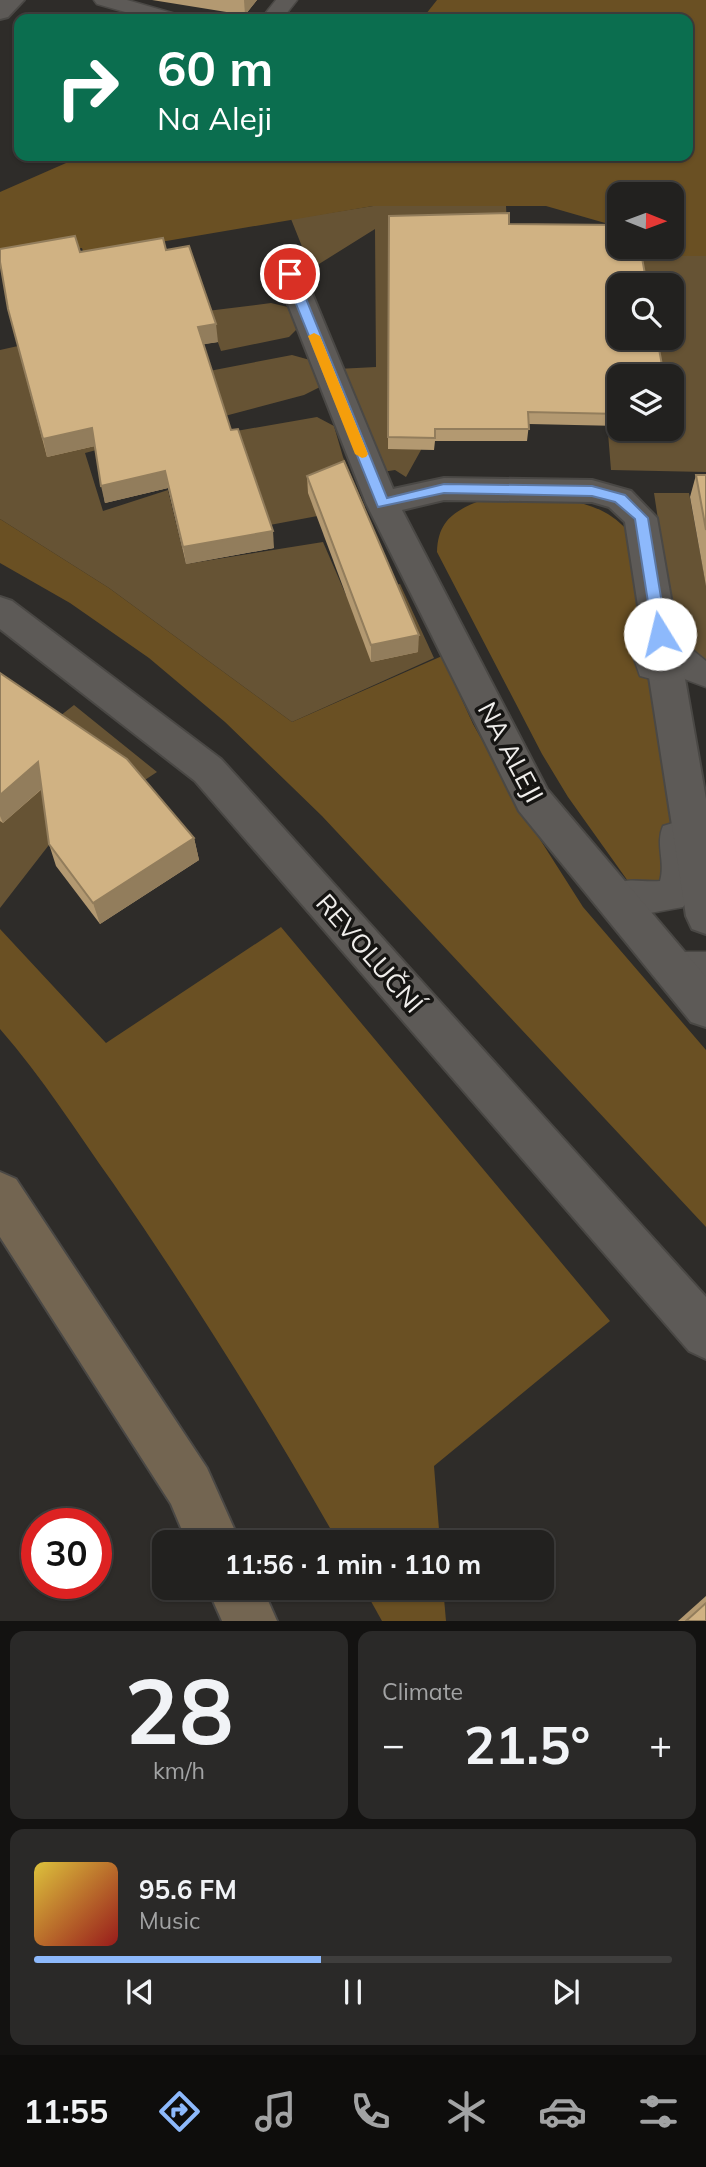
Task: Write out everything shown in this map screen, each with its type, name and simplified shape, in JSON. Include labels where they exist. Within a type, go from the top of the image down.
[{"type":"main road","points":[[0,1195],[188,1486],[208,1530]]},
{"type":"main road","points":[[240,1600],[250,1621]]},
{"type":"street","points":[[0,12],[13,0]]},
{"type":"street","name":"NA ALEJI","points":[[290,274],[383,503],[533,800],[619,903]]},
{"type":"street","points":[[383,503],[444,489],[592,491],[620,499],[641,518],[706,916]]},
{"type":"street","name":"REVOLUČNÍ","points":[[0,610],[208,770],[706,1334]]},
{"type":"street","points":[[690,969],[706,1008]]},
{"type":"lane","points":[[104,0],[147,14]]},
{"type":"lane","points":[[275,14],[287,0]]},
{"type":"lane","points":[[690,969],[619,903],[634,893],[646,898],[670,896],[682,880],[649,656],[679,657],[690,668],[706,674]]},
{"type":"shaded area","points":[[437,0],[706,0],[706,256],[684,256],[684,182],[607,182],[607,224],[546,206],[373,206],[84,255],[82,248],[0,263],[0,192],[71,161],[693,161],[693,14],[426,14]]},
{"type":"shaded area","points":[[373,206],[506,206],[507,225],[388,228],[389,349],[421,450],[406,477],[395,470],[376,473],[337,369],[376,367],[375,229],[311,269],[291,219]]},
{"type":"shaded area","points":[[706,256],[706,472],[611,470],[609,441],[684,441],[684,364],[657,364],[654,350],[684,350],[684,273],[640,273],[637,259]]},
{"type":"shaded area","points":[[271,303],[292,308],[299,327],[289,337],[221,351],[207,311]]},
{"type":"shaded area","points":[[18,346],[29,388],[56,383],[100,392],[292,355],[310,360],[320,387],[304,395],[85,453],[103,511],[168,490],[186,564],[323,542],[346,595],[400,584],[434,658],[292,722],[109,588],[0,519],[0,350]]},
{"type":"shaded area","points":[[317,417],[334,426],[343,457],[365,507],[254,528],[225,433]]},
{"type":"shaded area","points":[[654,493],[689,493],[706,585],[706,674],[679,657]]},
{"type":"shaded area","points":[[484,499],[541,499],[579,503],[597,508],[613,517],[627,530],[682,880],[630,884],[568,797],[542,754],[437,552],[441,531],[450,517]]},
{"type":"shaded area","points":[[0,519],[109,588],[292,722],[442,656],[473,724],[520,808],[583,907],[706,1050],[706,1227],[322,816],[225,722],[149,658],[70,603],[0,563]]},
{"type":"shaded area","points":[[74,705],[157,772],[52,841],[0,908],[0,763]]},
{"type":"shaded area","points":[[281,927],[610,1321],[434,1466],[439,1530],[331,1530],[285,1450],[172,1271],[58,1104],[0,1029],[0,929],[106,1043]]},
{"type":"shaded area","points":[[370,1600],[444,1600],[446,1621],[382,1621]]},
{"type":"building","points":[[509,213],[509,224],[607,225],[607,259],[642,259],[645,273],[607,273],[607,350],[659,350],[662,364],[607,364],[607,414],[528,412],[529,429],[435,429],[435,438],[388,437],[389,216]]},
{"type":"building","points":[[75,236],[80,252],[163,238],[166,250],[189,246],[216,324],[198,327],[231,430],[238,429],[273,531],[183,547],[165,471],[101,486],[92,428],[43,439],[8,309],[0,249]]},
{"type":"building","points":[[344,461],[419,635],[371,645],[307,476]]},
{"type":"building","points":[[696,475],[706,475],[706,530]]},
{"type":"building","points":[[0,673],[127,759],[194,838],[93,903],[49,844],[38,762],[0,795]]},
{"type":"building","points":[[706,1603],[706,1621],[686,1621]]},
{"type":"slow traffic","points":[[314,336],[362,454]]},
{"type":"route","points":[[290,274],[383,503],[444,489],[592,491],[620,499],[641,518],[660,634]]}]
